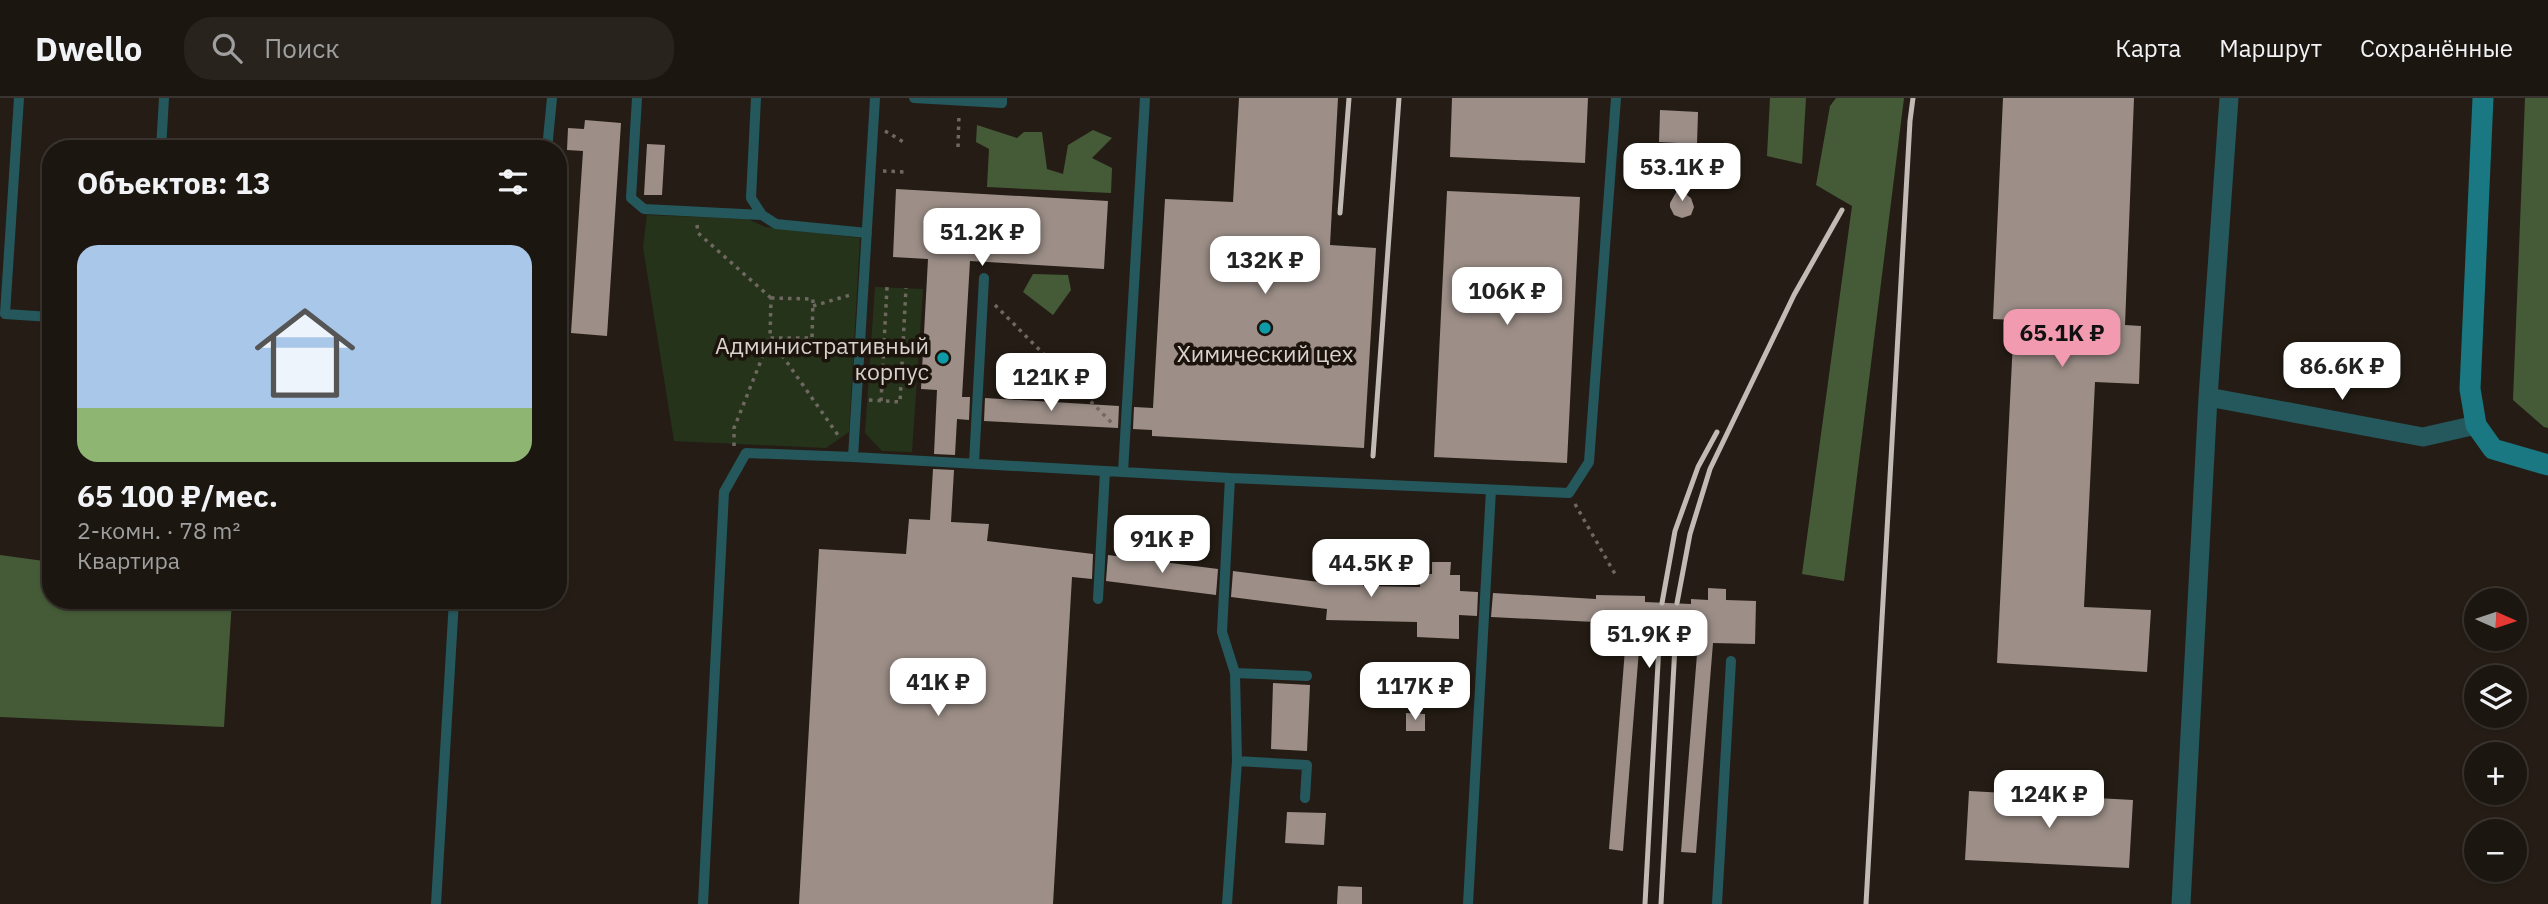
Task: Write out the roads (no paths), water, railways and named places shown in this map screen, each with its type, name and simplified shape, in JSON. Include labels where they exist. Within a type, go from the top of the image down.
[{"type":"main road","points":[[2483,98],[2470,389],[2476,425],[2493,449],[2548,465]]},
{"type":"street","points":[[2181,904],[2208,397],[2230,98]]},
{"type":"street","points":[[2208,397],[2423,437],[2476,425]]},
{"type":"lane","points":[[19,98],[5,314],[42,316]]},
{"type":"lane","points":[[162,140],[164,98]]},
{"type":"lane","points":[[548,140],[552,98]]},
{"type":"lane","points":[[637,98],[631,198],[644,209],[762,215]]},
{"type":"lane","points":[[756,98],[751,198],[762,215],[776,225],[867,233]]},
{"type":"lane","points":[[853,457],[875,98]]},
{"type":"lane","points":[[914,98],[1002,103],[1002,98]]},
{"type":"lane","points":[[1123,472],[1145,98]]},
{"type":"lane","points":[[703,904],[724,492],[746,453],[1569,494],[1589,462],[1616,98]]},
{"type":"lane","points":[[974,463],[984,278]]},
{"type":"lane","points":[[1098,599],[1105,471]]},
{"type":"lane","points":[[1227,904],[1237,761],[1235,673],[1222,632],[1230,478]]},
{"type":"lane","points":[[1468,904],[1491,490]]},
{"type":"lane","points":[[436,904],[453,609]]},
{"type":"lane","points":[[1717,904],[1731,661]]},
{"type":"lane","points":[[1235,673],[1307,676]]},
{"type":"lane","points":[[1237,761],[1307,765],[1305,798]]},
{"type":"railway","points":[[1340,213],[1349,98]]},
{"type":"railway","points":[[1373,456],[1399,98]]},
{"type":"railway","points":[[1866,904],[1913,98]]},
{"type":"railway","points":[[1677,603],[1690,534],[1710,469],[1794,295],[1842,210]]},
{"type":"railway","points":[[1662,603],[1675,531],[1698,467],[1717,432]]},
{"type":"railway","points":[[1645,904],[1660,626]]},
{"type":"railway","points":[[1661,904],[1676,627]]},
{"type":"place","name":"Химический цех","points":[[1265,328]]},
{"type":"place","name":"Административный корпус","points":[[943,358]]}]
